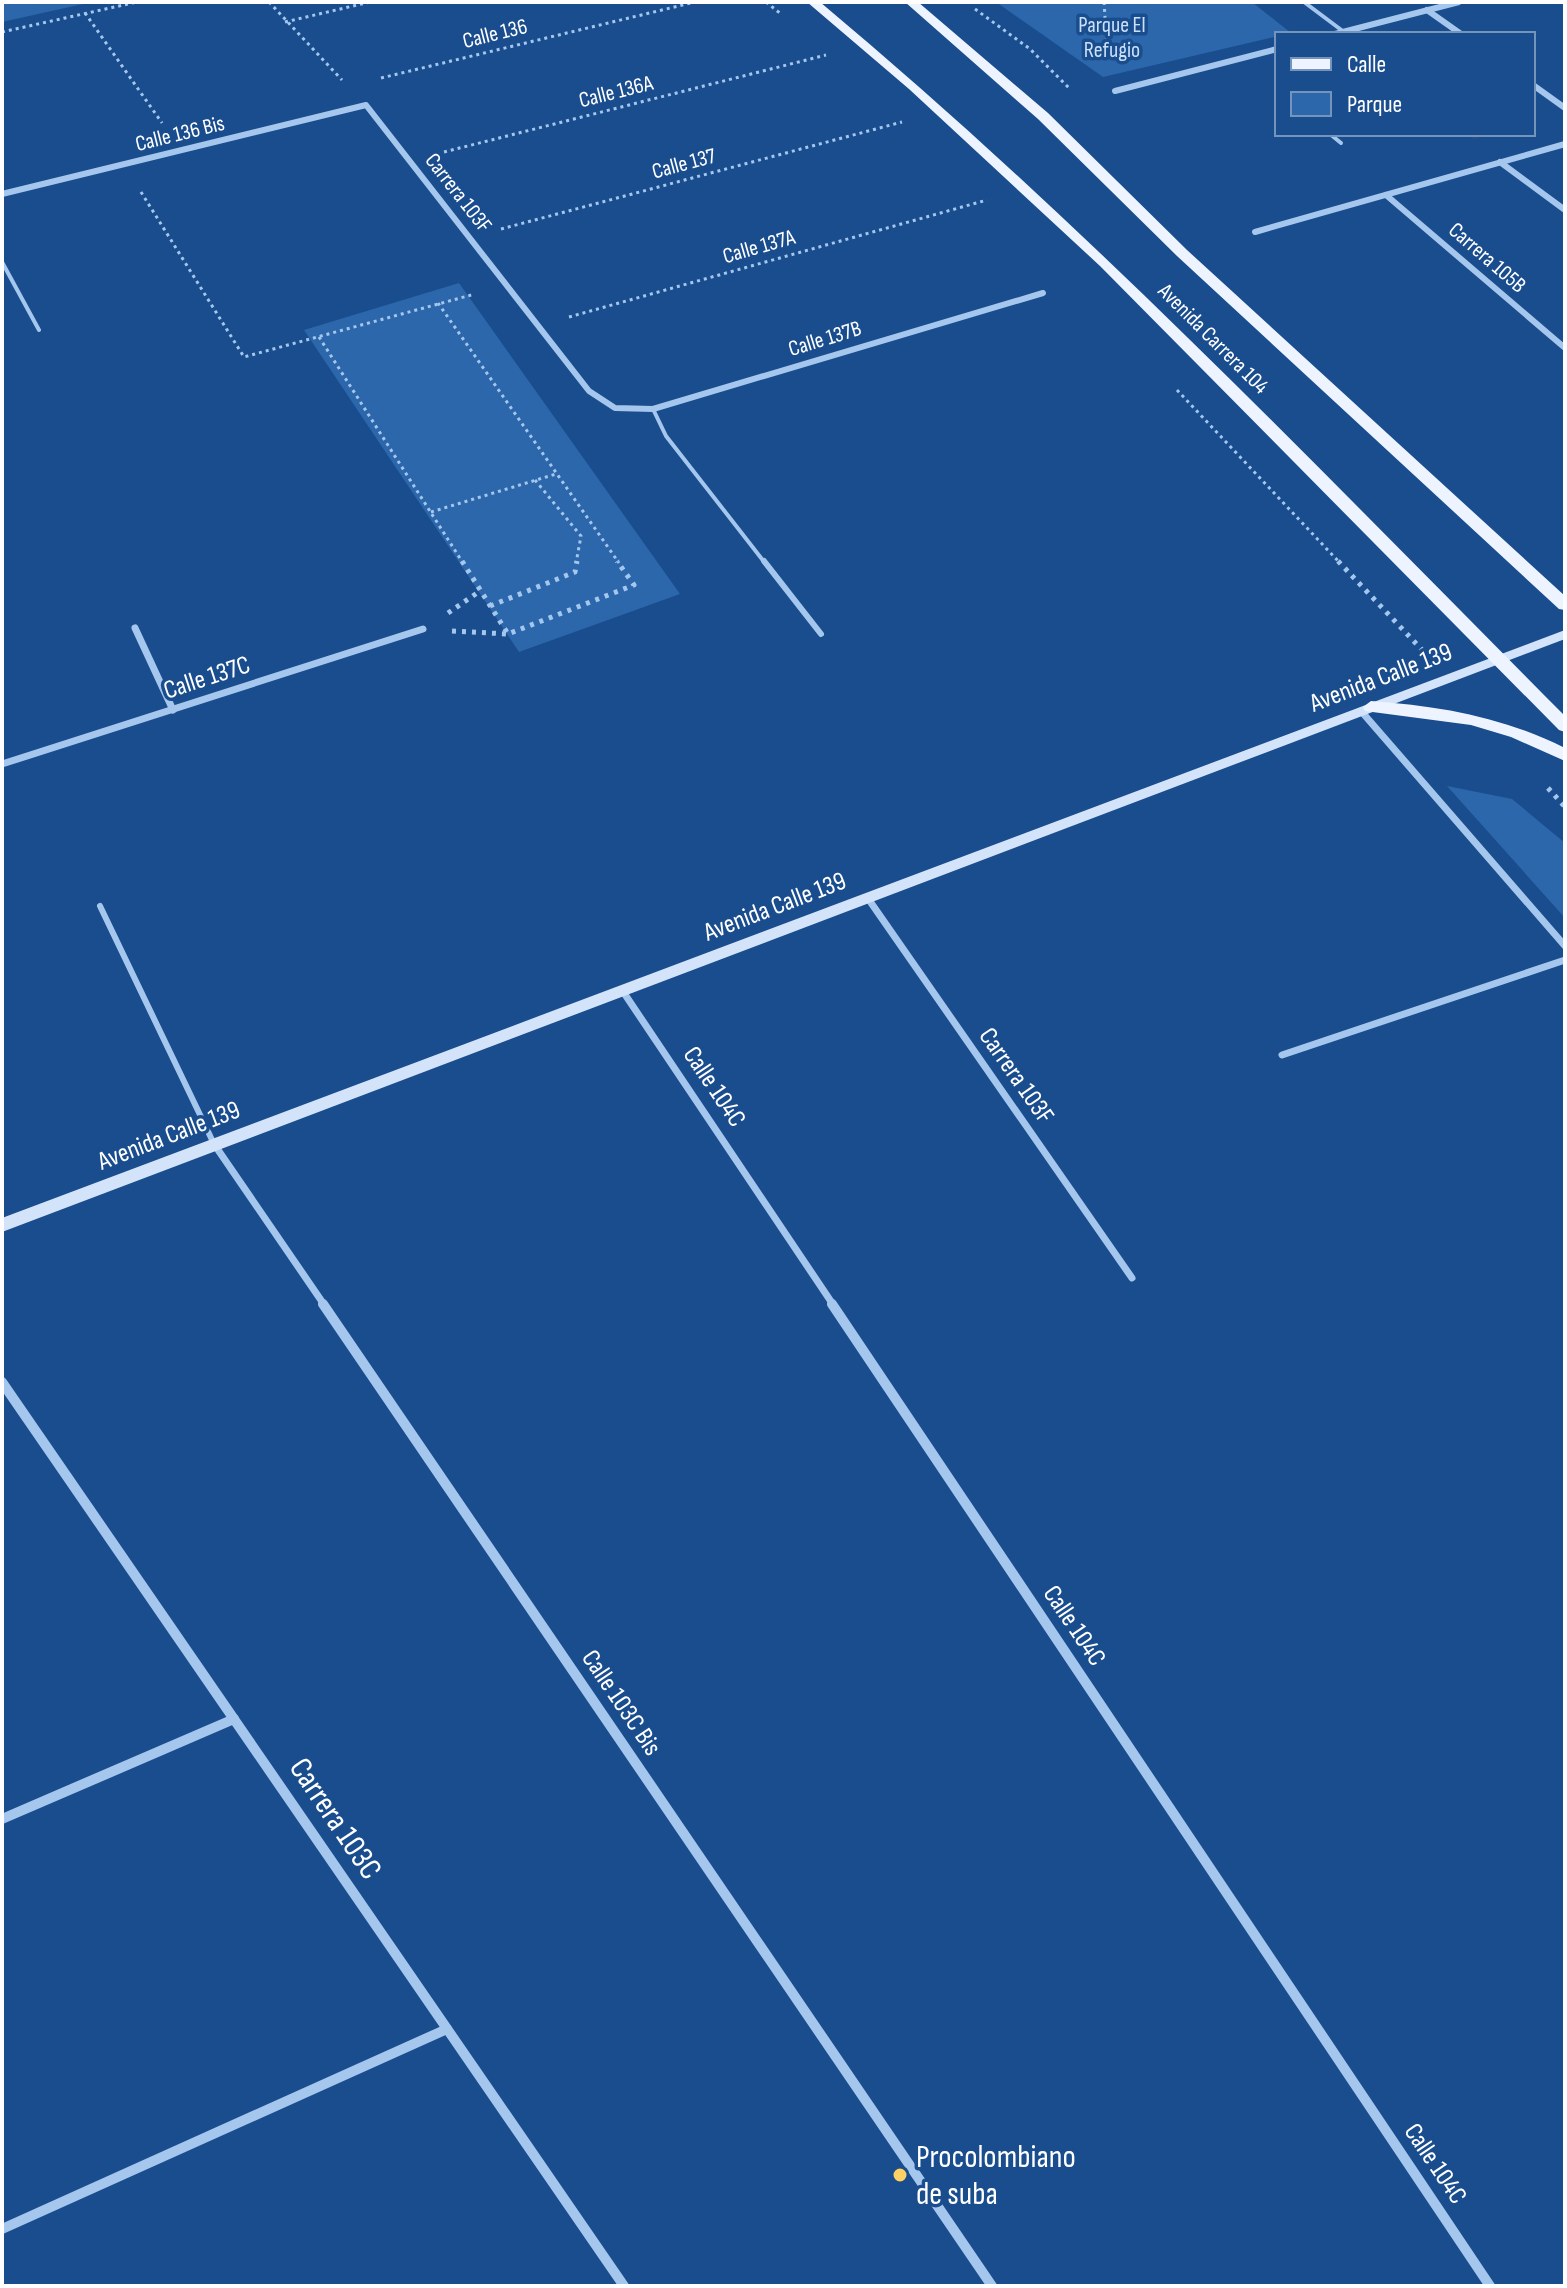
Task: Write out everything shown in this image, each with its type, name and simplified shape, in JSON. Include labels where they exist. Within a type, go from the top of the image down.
[{"type":"main road","name":"Avenida Carrera 104","points":[[813,2],[945,111],[989,152],[1153,310],[1565,726]]},
{"type":"main road","name":"Avenida Carrera 104","points":[[911,2],[1043,116],[1182,253],[1565,605]]},
{"type":"main road","name":"Avenida Calle 139","points":[[2,1225],[1565,634]]},
{"type":"main road","points":[[1366,709],[1428,710],[1486,720],[1531,737],[1565,755]]},
{"type":"street","points":[[1344,32],[1459,2]]},
{"type":"street","points":[[1427,10],[1458,32]]},
{"type":"street","points":[[1115,91],[1275,50]]},
{"type":"street","points":[[1535,86],[1565,108]]},
{"type":"street","name":"Calle 136 Bis","points":[[2,194],[366,105]]},
{"type":"street","name":"Carrera 103F","points":[[366,105],[589,391],[615,408]]},
{"type":"street","points":[[1255,232],[1565,144]]},
{"type":"street","points":[[1500,162],[1565,210]]},
{"type":"street","name":"Carrera 105B","points":[[1386,195],[1565,348]]},
{"type":"street","name":"Calle 137B","points":[[615,408],[653,409],[1043,293]]},
{"type":"street","points":[[135,628],[173,710]]},
{"type":"street","name":"Calle 137C","points":[[2,764],[423,629]]},
{"type":"street","points":[[1366,709],[1565,946]]},
{"type":"street","name":"Carrera 103F","points":[[867,897],[1132,1278]]},
{"type":"street","points":[[1282,1055],[1565,960]]},
{"type":"street","name":"Calle 104C","points":[[622,990],[1490,2286]]},
{"type":"street","name":"Calle 103C Bis","points":[[214,1144],[992,2286]]},
{"type":"street","name":"Carrera 103C","points":[[2,1382],[624,2286]]},
{"type":"street","points":[[2,1819],[234,1719]]},
{"type":"street","points":[[2,2229],[447,2029]]},
{"type":"lane","points":[[1304,2],[1344,32]]},
{"type":"lane","points":[[1332,136],[1341,143]]},
{"type":"lane","points":[[2,262],[39,330]]},
{"type":"lane","points":[[653,409],[666,436],[821,634]]},
{"type":"lane","points":[[100,906],[214,1144]]},
{"type":"path","points":[[2,32],[137,2]]},
{"type":"path","points":[[269,2],[366,105]]},
{"type":"path","points":[[285,22],[370,2]]},
{"type":"path","name":"Calle 136","points":[[348,86],[695,2]]},
{"type":"path","points":[[1104,2],[1107,46],[1153,81]]},
{"type":"path","points":[[85,13],[181,150]]},
{"type":"path","name":"Calle 136A","points":[[410,161],[831,53]]},
{"type":"path","name":"Calle 137","points":[[469,237],[906,121]]},
{"type":"path","points":[[124,164],[244,357],[507,285]]},
{"type":"path","name":"Calle 137A","points":[[538,325],[988,200]]},
{"type":"path","points":[[423,629],[508,634],[634,585],[438,303]]},
{"type":"path","points":[[319,337],[508,634]]},
{"type":"path","points":[[430,512],[556,474]]},
{"type":"path","points":[[490,606],[575,572],[581,536],[535,480]]},
{"type":"green space","points":[[2,2],[92,2],[2,22]]},
{"type":"green space","name":"Parque El Refugio","points":[[996,2],[1252,2],[1290,32],[1275,32],[1275,37],[1103,77]]},
{"type":"green space","points":[[459,283],[680,594],[519,652],[304,330]]},
{"type":"green space","points":[[1447,786],[1512,799],[1565,843],[1565,918]]},
{"type":"place","name":"Procolombiano de suba","points":[[900,2175]]}]
